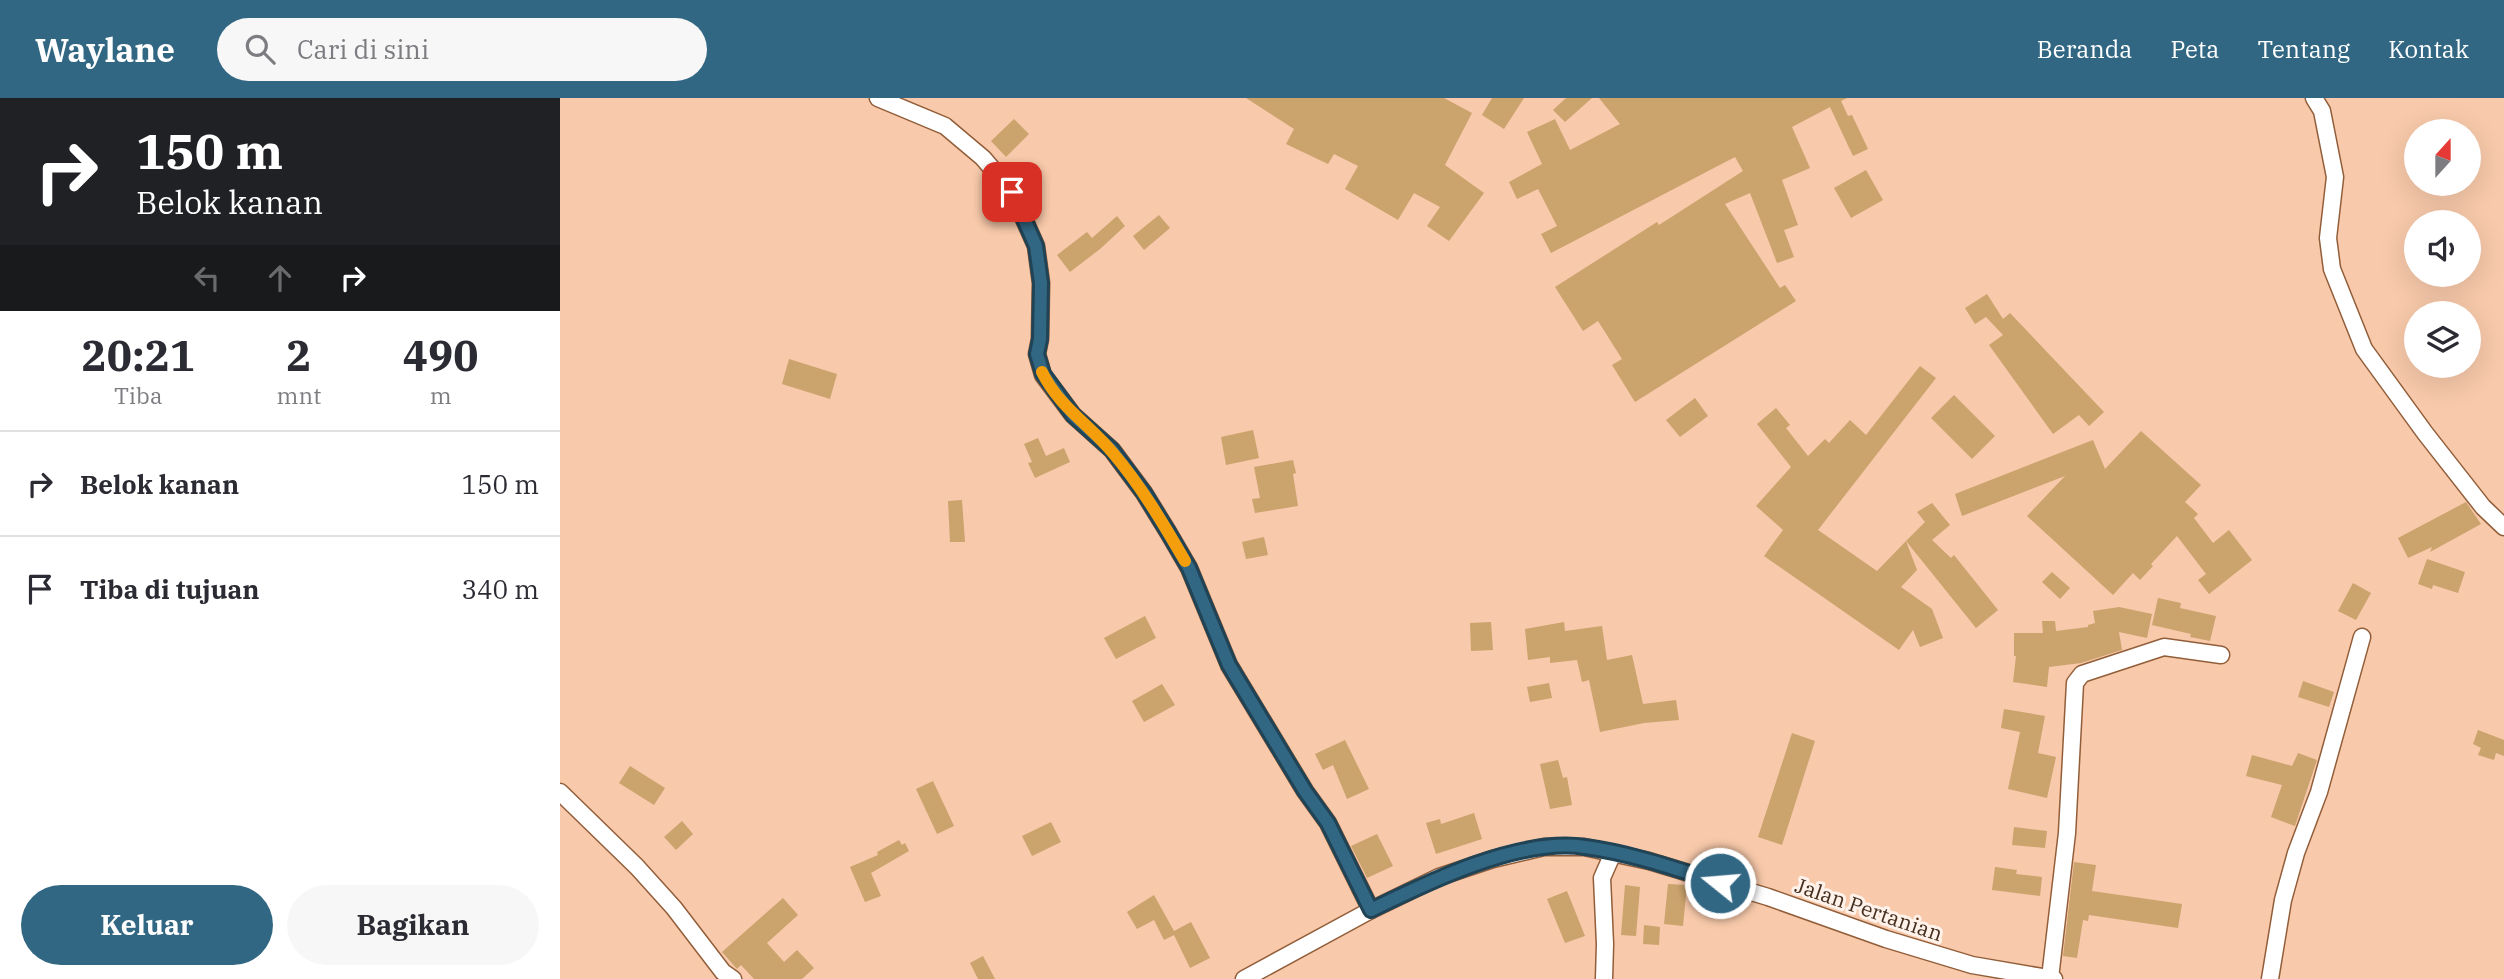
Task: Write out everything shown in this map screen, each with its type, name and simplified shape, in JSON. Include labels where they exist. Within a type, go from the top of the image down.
[{"type":"street","points":[[878,98],[945,126],[983,158],[1012,192],[1036,246],[1041,283],[1040,339],[1037,354],[1043,374],[1073,415],[1112,450],[1144,493],[1168,532],[1189,568],[1229,665],[1305,791],[1328,823],[1371,910]]},
{"type":"street","points":[[2318,105],[2335,177],[2328,238],[2332,269],[2364,349],[2433,444],[2483,507],[2504,527]]},
{"type":"street","points":[[2270,979],[2283,900],[2296,852],[2319,792],[2362,637]]},
{"type":"street","points":[[2052,978],[2067,833],[2075,683],[2082,674],[2164,647],[2221,655]]},
{"type":"street","points":[[560,792],[674,908],[723,972],[733,979]]},
{"type":"street","name":"Jalan Pertanian","points":[[1244,979],[1371,910],[1439,877],[1493,859],[1544,847],[1584,846],[1649,861],[1768,897],[1886,939],[1972,965],[2052,978]]},
{"type":"street","points":[[1604,979],[1602,878],[1613,853]]},
{"type":"building","points":[[1246,98],[1444,98],[1472,113],[1445,165],[1484,193],[1449,241],[1427,226],[1440,207],[1414,193],[1398,220],[1345,189],[1358,166],[1334,154],[1328,164],[1286,144],[1294,129]]},
{"type":"building","points":[[1492,98],[1524,98],[1504,129],[1482,115]]},
{"type":"building","points":[[1566,98],[1592,98],[1565,122],[1553,110]]},
{"type":"building","points":[[1599,98],[1847,98],[1841,101],[1848,116],[1852,115],[1868,149],[1853,156],[1830,107],[1792,127],[1810,168],[1782,180],[1798,225],[1784,230],[1794,257],[1777,263],[1750,193],[1725,204],[1780,288],[1785,285],[1796,301],[1635,402],[1612,365],[1622,359],[1598,321],[1583,331],[1555,287],[1743,171],[1735,157],[1551,253],[1541,234],[1557,226],[1538,189],[1517,199],[1509,182],[1542,164],[1527,132],[1555,119],[1570,150],[1620,124]]},
{"type":"building","points":[[1014,119],[1029,134],[1006,157],[991,141]]},
{"type":"building","points":[[1866,170],[1883,200],[1851,218],[1834,188]]},
{"type":"building","points":[[1159,215],[1170,228],[1144,250],[1133,236]]},
{"type":"building","points":[[1117,216],[1125,226],[1070,272],[1057,255],[1087,232],[1092,238]]},
{"type":"building","points":[[1987,294],[2003,319],[2010,313],[2104,412],[2089,426],[2079,415],[2053,434],[1989,345],[2003,335],[1986,317],[1975,324],[1965,308]]},
{"type":"building","points":[[789,359],[837,374],[830,399],[782,384]]},
{"type":"building","points":[[1920,366],[1936,378],[1818,530],[1877,571],[1906,541],[1917,570],[1901,587],[1932,609],[1943,638],[1920,647],[1913,630],[1899,650],[1764,556],[1783,530],[1756,506],[1791,467],[1757,424],[1776,408],[1790,425],[1786,428],[1808,456],[1825,439],[1829,443],[1850,420],[1866,435]]},
{"type":"building","points":[[1954,395],[1995,436],[1972,459],[1931,418]]},
{"type":"building","points":[[1695,398],[1708,416],[1680,437],[1666,420]]},
{"type":"building","points":[[1253,430],[1259,458],[1226,465],[1221,437]]},
{"type":"building","points":[[2141,431],[2201,485],[2185,502],[2198,514],[2194,518],[2213,543],[2229,530],[2252,560],[2209,594],[2198,580],[2206,574],[2177,536],[2140,580],[2133,573],[2113,595],[2027,516],[2065,476],[1962,516],[1955,494],[2093,440],[2105,469]]},
{"type":"building","points":[[1038,438],[1046,456],[1064,448],[1070,462],[1035,478],[1024,444]]},
{"type":"building","points":[[1293,460],[1298,506],[1255,513],[1252,499],[1260,498],[1254,467]]},
{"type":"building","points":[[962,500],[965,542],[950,542],[948,501]]},
{"type":"building","points":[[2466,502],[2481,524],[2430,552],[2432,547],[2408,558],[2398,538]]},
{"type":"building","points":[[1932,503],[1950,525],[1932,540],[1951,558],[1954,555],[1998,610],[1976,628],[1906,541],[1925,522],[1917,512]]},
{"type":"building","points":[[1264,537],[1268,555],[1246,559],[1242,542]]},
{"type":"building","points":[[2427,559],[2465,572],[2458,593],[2433,585],[2432,589],[2418,584]]},
{"type":"building","points":[[2052,572],[2070,588],[2060,599],[2042,582]]},
{"type":"building","points":[[2353,583],[2371,593],[2356,620],[2338,611]]},
{"type":"building","points":[[2158,598],[2181,603],[2180,608],[2216,616],[2210,641],[2152,625]]},
{"type":"building","points":[[2119,607],[2152,614],[2147,638],[2119,632],[2122,650],[2081,663],[2049,667],[2047,687],[2013,682],[2016,656],[2014,633],[2043,633],[2042,621],[2055,621],[2056,631],[2088,627],[2095,623],[2093,611]]},
{"type":"building","points":[[1145,616],[1156,638],[1116,659],[1104,638]]},
{"type":"building","points":[[1491,622],[1493,650],[1471,651],[1470,623]]},
{"type":"building","points":[[1564,622],[1565,631],[1602,626],[1607,660],[1632,655],[1643,704],[1676,700],[1679,720],[1644,723],[1600,732],[1589,680],[1582,682],[1577,660],[1550,663],[1550,657],[1528,660],[1525,629]]},
{"type":"building","points":[[2303,681],[2334,692],[2329,707],[2298,697]]},
{"type":"building","points":[[1549,683],[1552,698],[1530,702],[1527,687]]},
{"type":"building","points":[[1162,684],[1175,705],[1144,722],[1132,701]]},
{"type":"building","points":[[2004,709],[2045,716],[2038,753],[2056,757],[2047,798],[2008,789],[2020,732],[2001,728]]},
{"type":"building","points":[[2478,730],[2504,740],[2504,756],[2496,753],[2494,760],[2478,755],[2481,748],[2473,744]]},
{"type":"building","points":[[1792,733],[1815,741],[1782,845],[1758,837]]},
{"type":"building","points":[[1345,740],[1369,789],[1347,799],[1333,765],[1323,770],[1315,754]]},
{"type":"building","points":[[2298,753],[2317,760],[2295,826],[2271,817],[2282,785],[2246,776],[2252,755],[2292,766]]},
{"type":"building","points":[[1558,760],[1563,778],[1567,777],[1572,805],[1550,809],[1540,764]]},
{"type":"building","points":[[630,766],[665,788],[654,805],[619,783]]},
{"type":"building","points":[[933,781],[954,826],[937,834],[916,789]]},
{"type":"building","points":[[1474,813],[1482,839],[1436,854],[1426,823],[1440,819],[1441,824]]},
{"type":"building","points":[[682,821],[693,834],[676,850],[664,837]]},
{"type":"building","points":[[1051,822],[1061,842],[1032,856],[1022,836]]},
{"type":"building","points":[[2014,827],[2047,831],[2045,848],[2012,845]]},
{"type":"building","points":[[1377,834],[1393,866],[1367,878],[1351,846]]},
{"type":"building","points":[[899,840],[902,845],[905,843],[909,851],[871,873],[881,896],[865,902],[850,867],[878,855],[877,852]]},
{"type":"building","points":[[2074,862],[2096,865],[2092,891],[2182,904],[2178,928],[2089,915],[2088,921],[2083,920],[2077,958],[2063,956]]},
{"type":"building","points":[[1995,867],[2017,870],[2016,874],[2042,877],[2040,896],[1992,890]]},
{"type":"building","points":[[1668,884],[1687,885],[1683,926],[1664,924]]},
{"type":"building","points":[[1625,885],[1640,887],[1636,936],[1621,935]]},
{"type":"building","points":[[1567,891],[1585,936],[1565,943],[1547,899]]},
{"type":"building","points":[[1154,895],[1174,931],[1191,922],[1210,958],[1190,968],[1174,935],[1164,940],[1154,920],[1137,929],[1127,912]]},
{"type":"building","points":[[783,898],[798,915],[767,943],[784,962],[797,950],[814,968],[802,979],[754,979],[741,965],[737,969],[722,952]]},
{"type":"building","points":[[1644,925],[1660,927],[1659,945],[1643,944]]},
{"type":"building","points":[[983,956],[995,979],[978,979],[970,963]]},
{"type":"slow traffic","points":[[1042,372],[1073,415],[1112,450],[1144,493],[1185,561]]},
{"type":"route","points":[[1012,192],[1036,246],[1041,283],[1040,339],[1037,354],[1043,374],[1073,415],[1112,450],[1144,493],[1168,532],[1189,568],[1229,665],[1305,791],[1328,823],[1371,910],[1439,877],[1493,859],[1544,847],[1584,846],[1649,861],[1720,883]]}]
